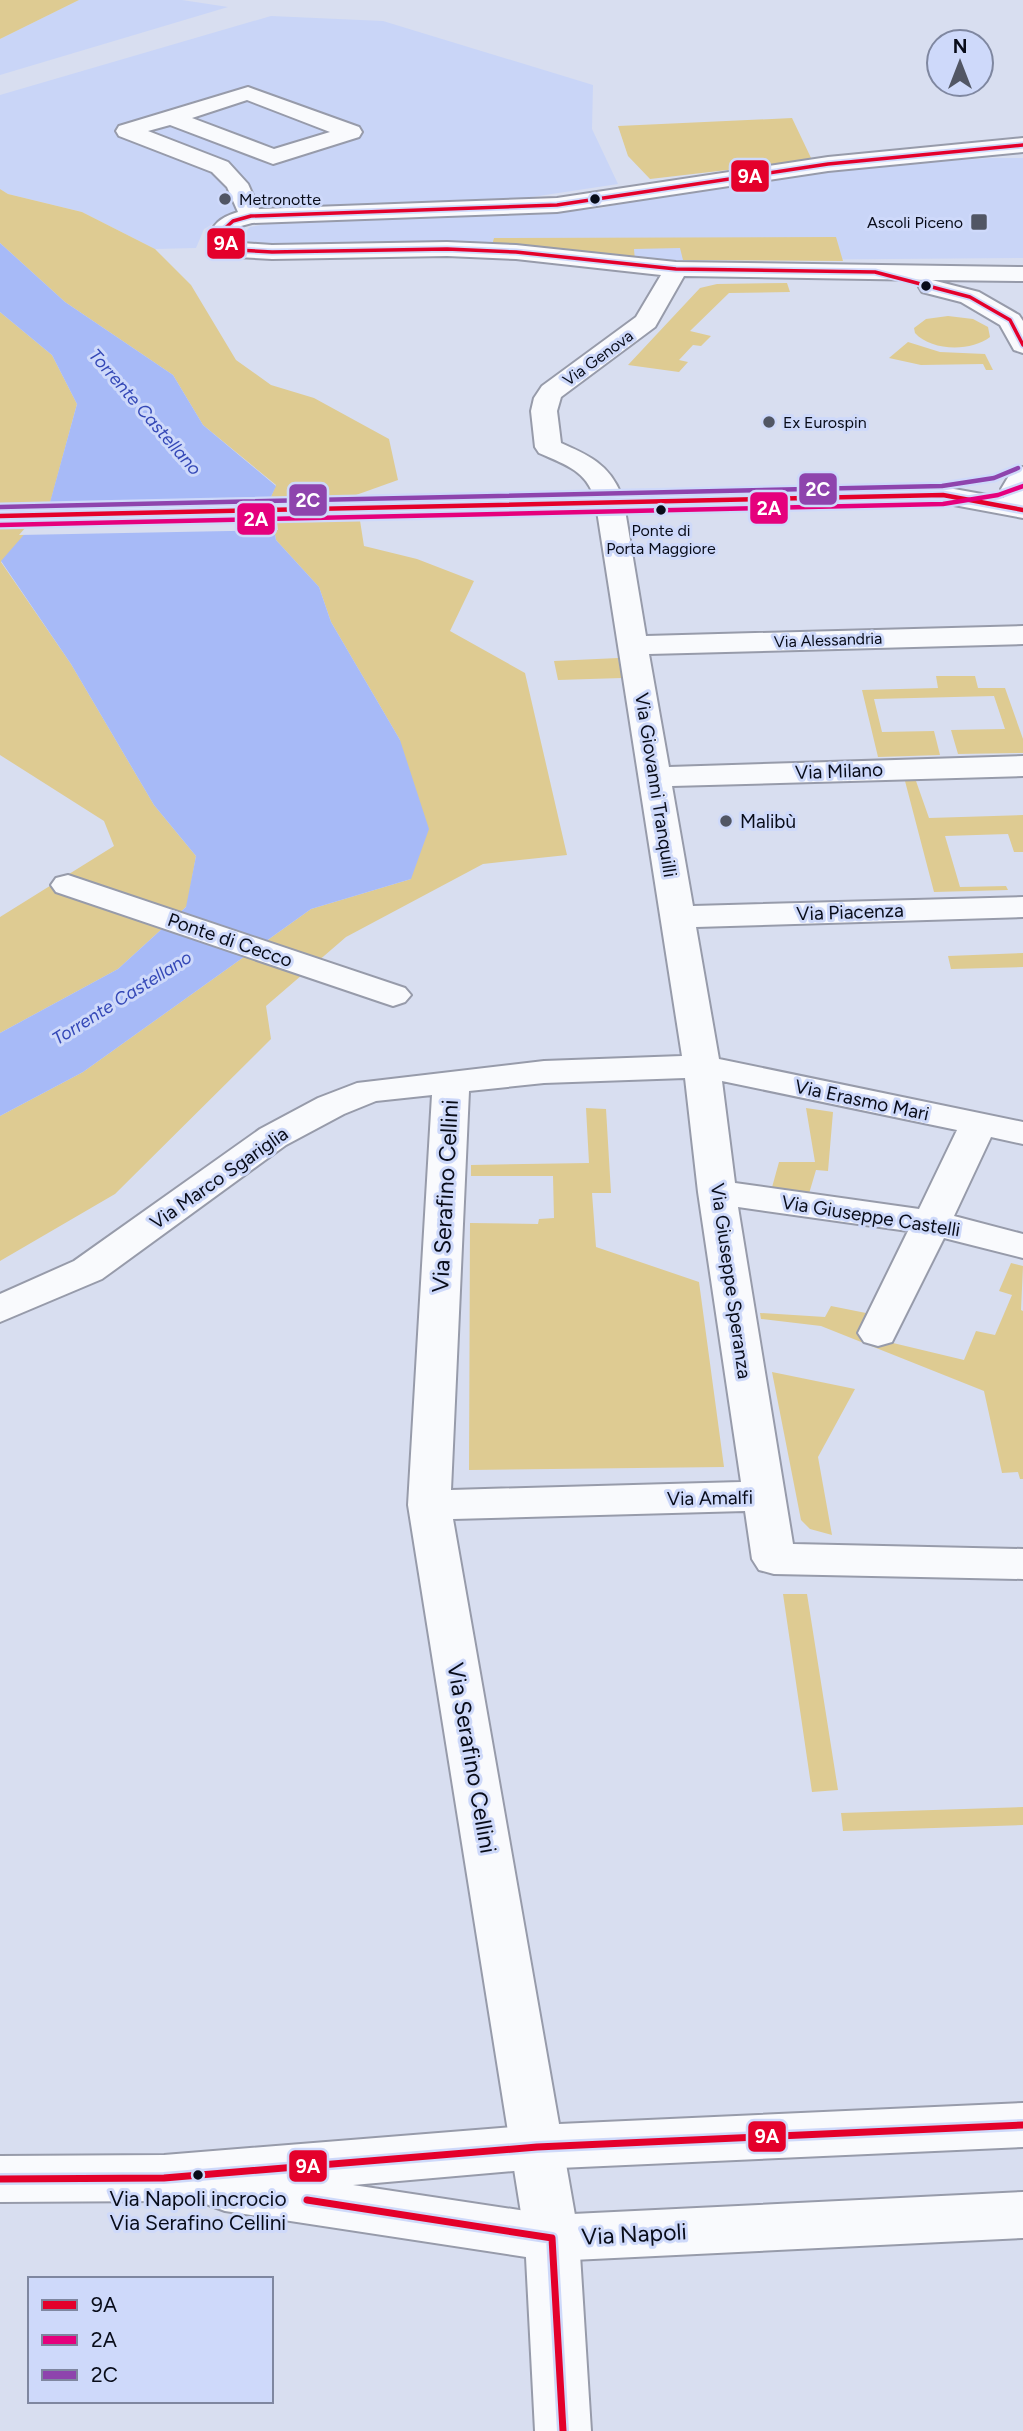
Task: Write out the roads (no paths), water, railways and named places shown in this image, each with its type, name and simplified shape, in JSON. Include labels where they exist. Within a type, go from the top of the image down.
[{"type":"street","points":[[170,117],[273,157],[351,132],[248,93],[170,117],[127,131],[220,167],[237,184],[251,216]]},
{"type":"street","points":[[1012,275],[676,269],[516,252],[272,252],[237,250],[222,241],[222,231],[233,222],[251,216],[556,205],[828,164],[1023,145]]},
{"type":"street","name":"Via Genova","points":[[610,504],[604,483],[595,470],[548,447],[543,403],[551,391],[646,322],[676,269]]},
{"type":"street","points":[[875,272],[974,299],[1001,305],[1023,305]]},
{"type":"street","points":[[1012,275],[980,277],[965,285],[964,291],[1010,320],[1023,345]]},
{"type":"street","points":[[1023,318],[1023,328]]},
{"type":"street","points":[[0,516],[610,504],[1022,492]]},
{"type":"street","name":"Via Giovanni Tranquilli","points":[[610,504],[702,1066]]},
{"type":"street","name":"Via Alessandria","points":[[633,645],[1023,635]]},
{"type":"street","name":"Via Milano","points":[[654,777],[1023,766]]},
{"type":"street","name":"Ponte di Cecco","points":[[68,885],[393,995]]},
{"type":"street","name":"Via Piacenza","points":[[677,917],[1023,907]]},
{"type":"street","name":"Via Erasmo Mari","points":[[451,1083],[544,1073],[702,1066],[1023,1133]]},
{"type":"street","name":"Via Giuseppe Speranza","points":[[702,1066],[717,1192],[762,1496]]},
{"type":"street","name":"Via Marco Sgariglia","points":[[0,1309],[88,1270],[273,1138],[331,1106],[370,1091],[451,1083]]},
{"type":"street","name":"Via Serafino Cellini","points":[[451,1083],[429,1505],[552,2238],[563,2431]]},
{"type":"street","points":[[878,1333],[979,1124]]},
{"type":"street","name":"Via Giuseppe Castelli","points":[[717,1192],[930,1222],[1023,1246]]},
{"type":"street","name":"Via Amalfi","points":[[429,1505],[762,1496],[774,1559],[1023,1564]]},
{"type":"street","name":"Via Napoli","points":[[0,2179],[164,2178],[537,2147],[1023,2125]]},
{"type":"street","name":"Via Napoli","points":[[164,2178],[552,2238],[1023,2215]]},
{"type":"water","name":"Torrente Castellano","points":[[0,243],[65,302],[173,375],[203,425],[276,486],[269,501],[276,540],[319,587],[331,622],[400,740],[429,829],[411,879],[311,909],[83,1072],[0,1116],[0,1033],[118,969],[186,907],[196,856],[154,805],[71,664],[1,561],[49,506],[77,404],[52,355],[0,312]]},
{"type":"place","name":"Metronotte","points":[[225,199]]},
{"type":"place","name":"Ascoli Piceno","points":[[979,222]]},
{"type":"place","name":"Ex Eurospin","points":[[769,422]]},
{"type":"place","name":"Ponte di Porta Maggiore","points":[[661,510]]},
{"type":"place","name":"Malibù","points":[[726,821]]},
{"type":"place","name":"Via Napoli incrocio Via Serafino Cellini","points":[[198,2175]]}]
